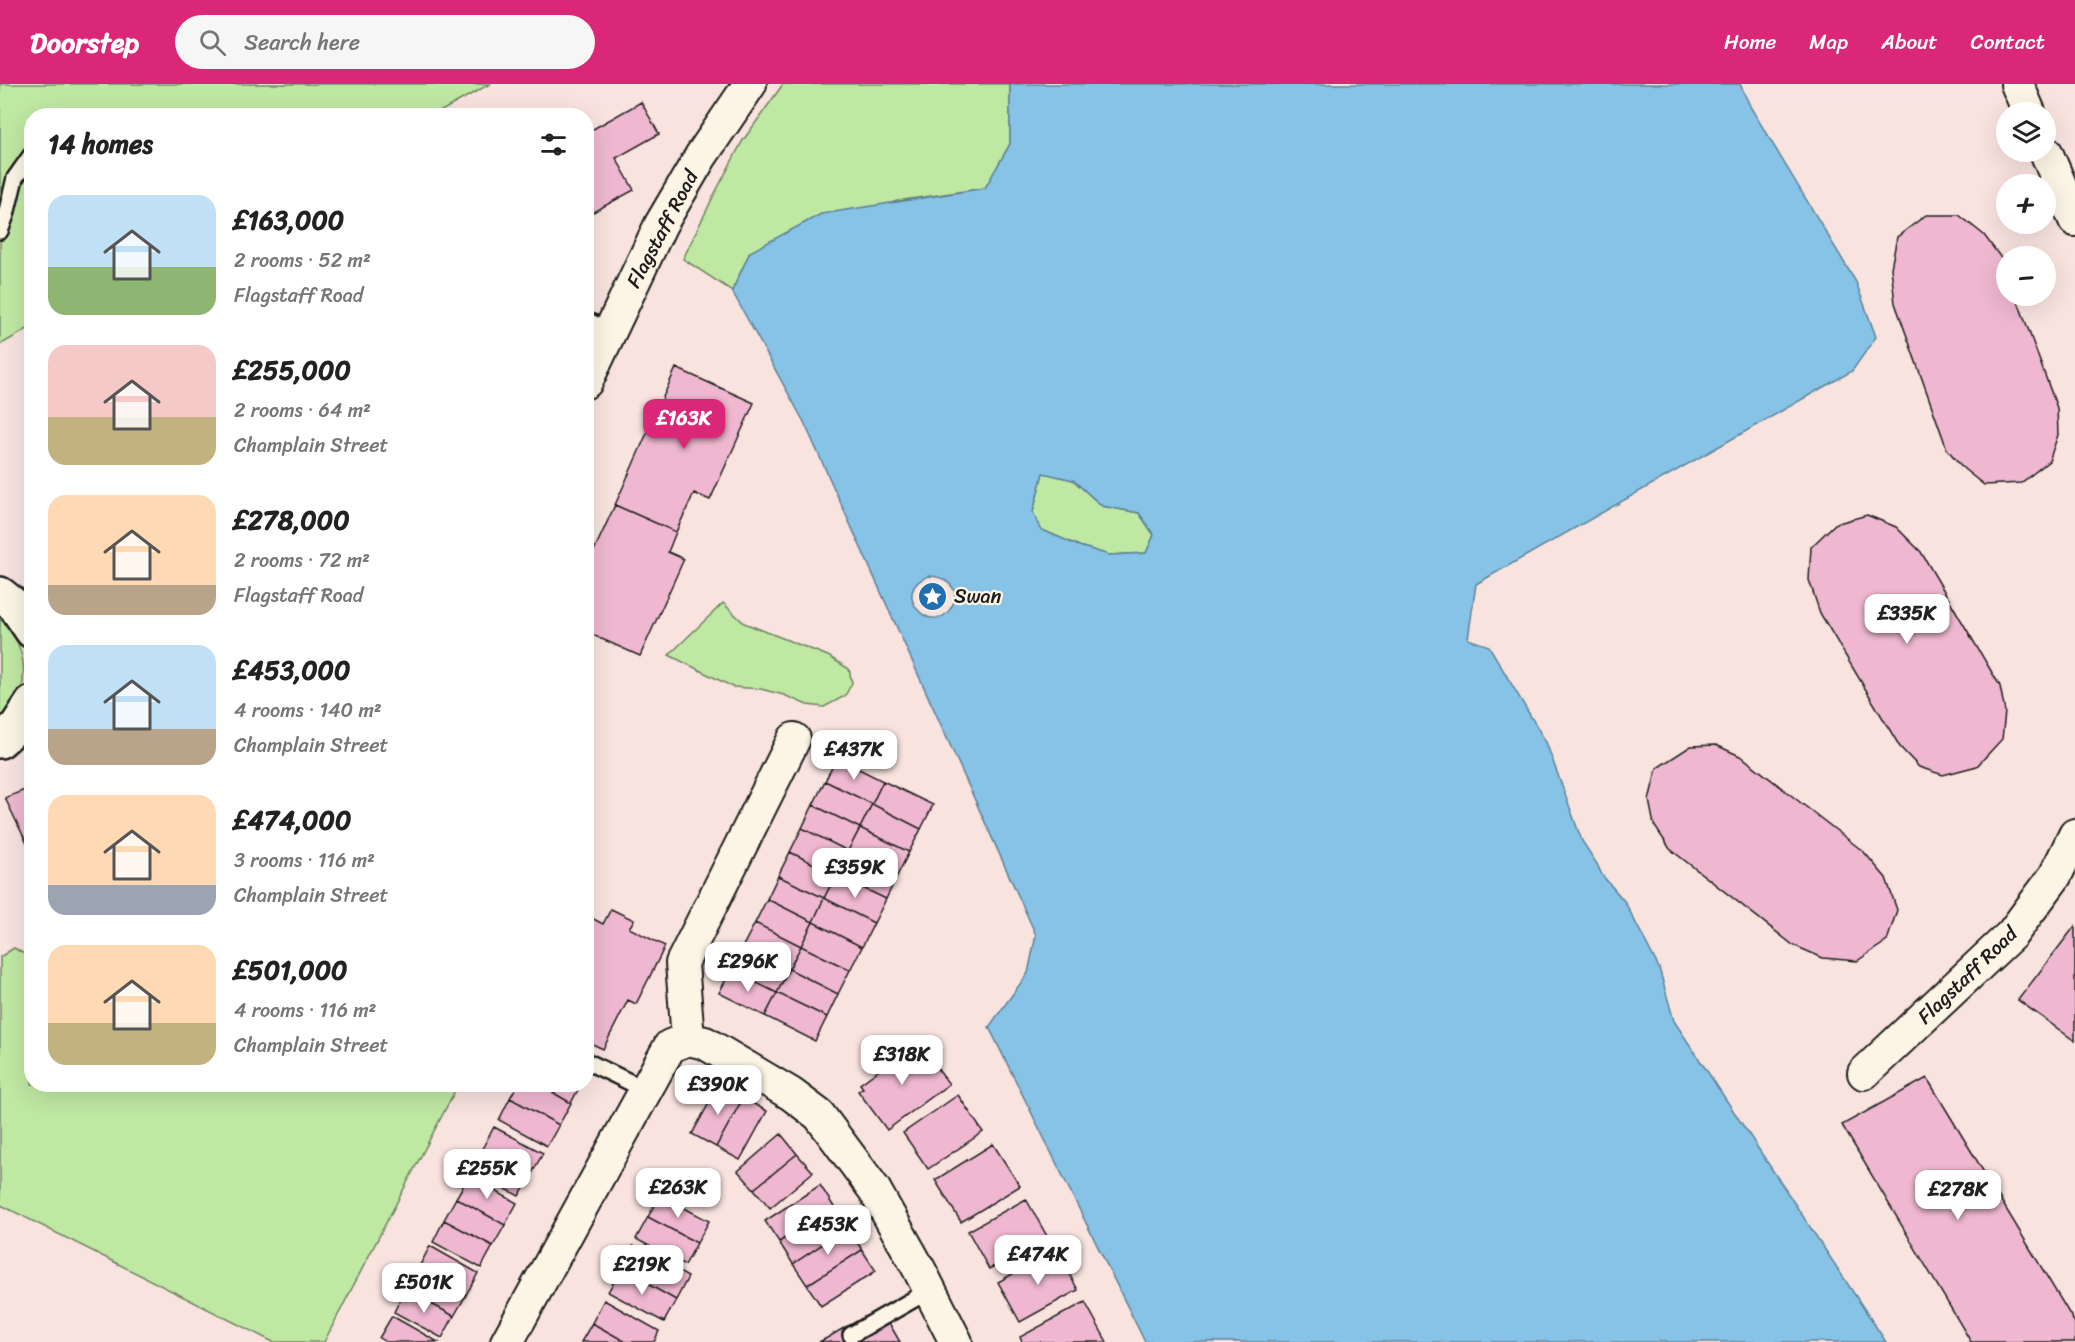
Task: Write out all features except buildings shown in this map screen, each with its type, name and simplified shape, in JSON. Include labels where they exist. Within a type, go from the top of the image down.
[{"type":"street","name":"Flagstaff Road","points":[[594,345],[598,326],[700,156],[750,84]]},
{"type":"street","points":[[2017,84],[2025,102]]},
{"type":"street","points":[[2050,162],[2075,220]]},
{"type":"street","points":[[0,741],[17,726],[24,716]]},
{"type":"street","points":[[688,1039],[682,963],[794,739]]},
{"type":"street","name":"Flagstaff Road","points":[[1864,1073],[2012,934],[2055,876],[2075,835]]},
{"type":"street","points":[[507,1342],[670,1046],[688,1039],[705,1043],[723,1053],[791,1094],[819,1115],[874,1189],[956,1342]]},
{"type":"lane","points":[[0,231],[15,177],[24,165]]},
{"type":"lane","points":[[594,1065],[646,1090]]},
{"type":"lane","points":[[851,1335],[930,1290]]},
{"type":"green space","points":[[0,84],[490,84],[447,108],[24,108],[24,331],[0,345]]},
{"type":"green space","points":[[783,84],[1010,84],[1010,144],[985,188],[897,201],[750,252],[732,291],[683,259],[742,142]]},
{"type":"green space","points":[[1043,472],[1073,480],[1102,506],[1139,513],[1154,535],[1146,553],[1109,555],[1079,546],[1040,529],[1033,512]]},
{"type":"green space","points":[[723,603],[744,623],[828,656],[849,669],[852,683],[845,696],[824,707],[807,705],[784,695],[761,689],[733,687],[669,655]]},
{"type":"green space","points":[[0,619],[18,643],[24,673],[21,693],[0,725]]},
{"type":"green space","points":[[14,948],[24,954],[24,1092],[454,1092],[324,1342],[273,1342],[1,1205],[0,1207],[0,957]]},
{"type":"water","points":[[1010,84],[1740,84],[1751,108],[1856,282],[1876,337],[1852,371],[1476,584],[1468,639],[1489,646],[1546,742],[1582,841],[1602,875],[1625,902],[1659,968],[1674,1021],[1886,1342],[1145,1342],[989,1027],[1028,973],[1036,935],[804,422],[732,291],[750,252],[821,214],[985,188],[1010,144]],"holes":[[[1043,473],[1073,480],[1102,506],[1139,513],[1154,535],[1146,553],[1109,555],[1079,546],[1040,529],[1033,512]],[[929,576],[946,581],[955,594],[952,606],[944,615],[934,618],[925,616],[913,601],[912,592],[917,583]]]},
{"type":"place","name":"Swan","points":[[933,596]]}]
